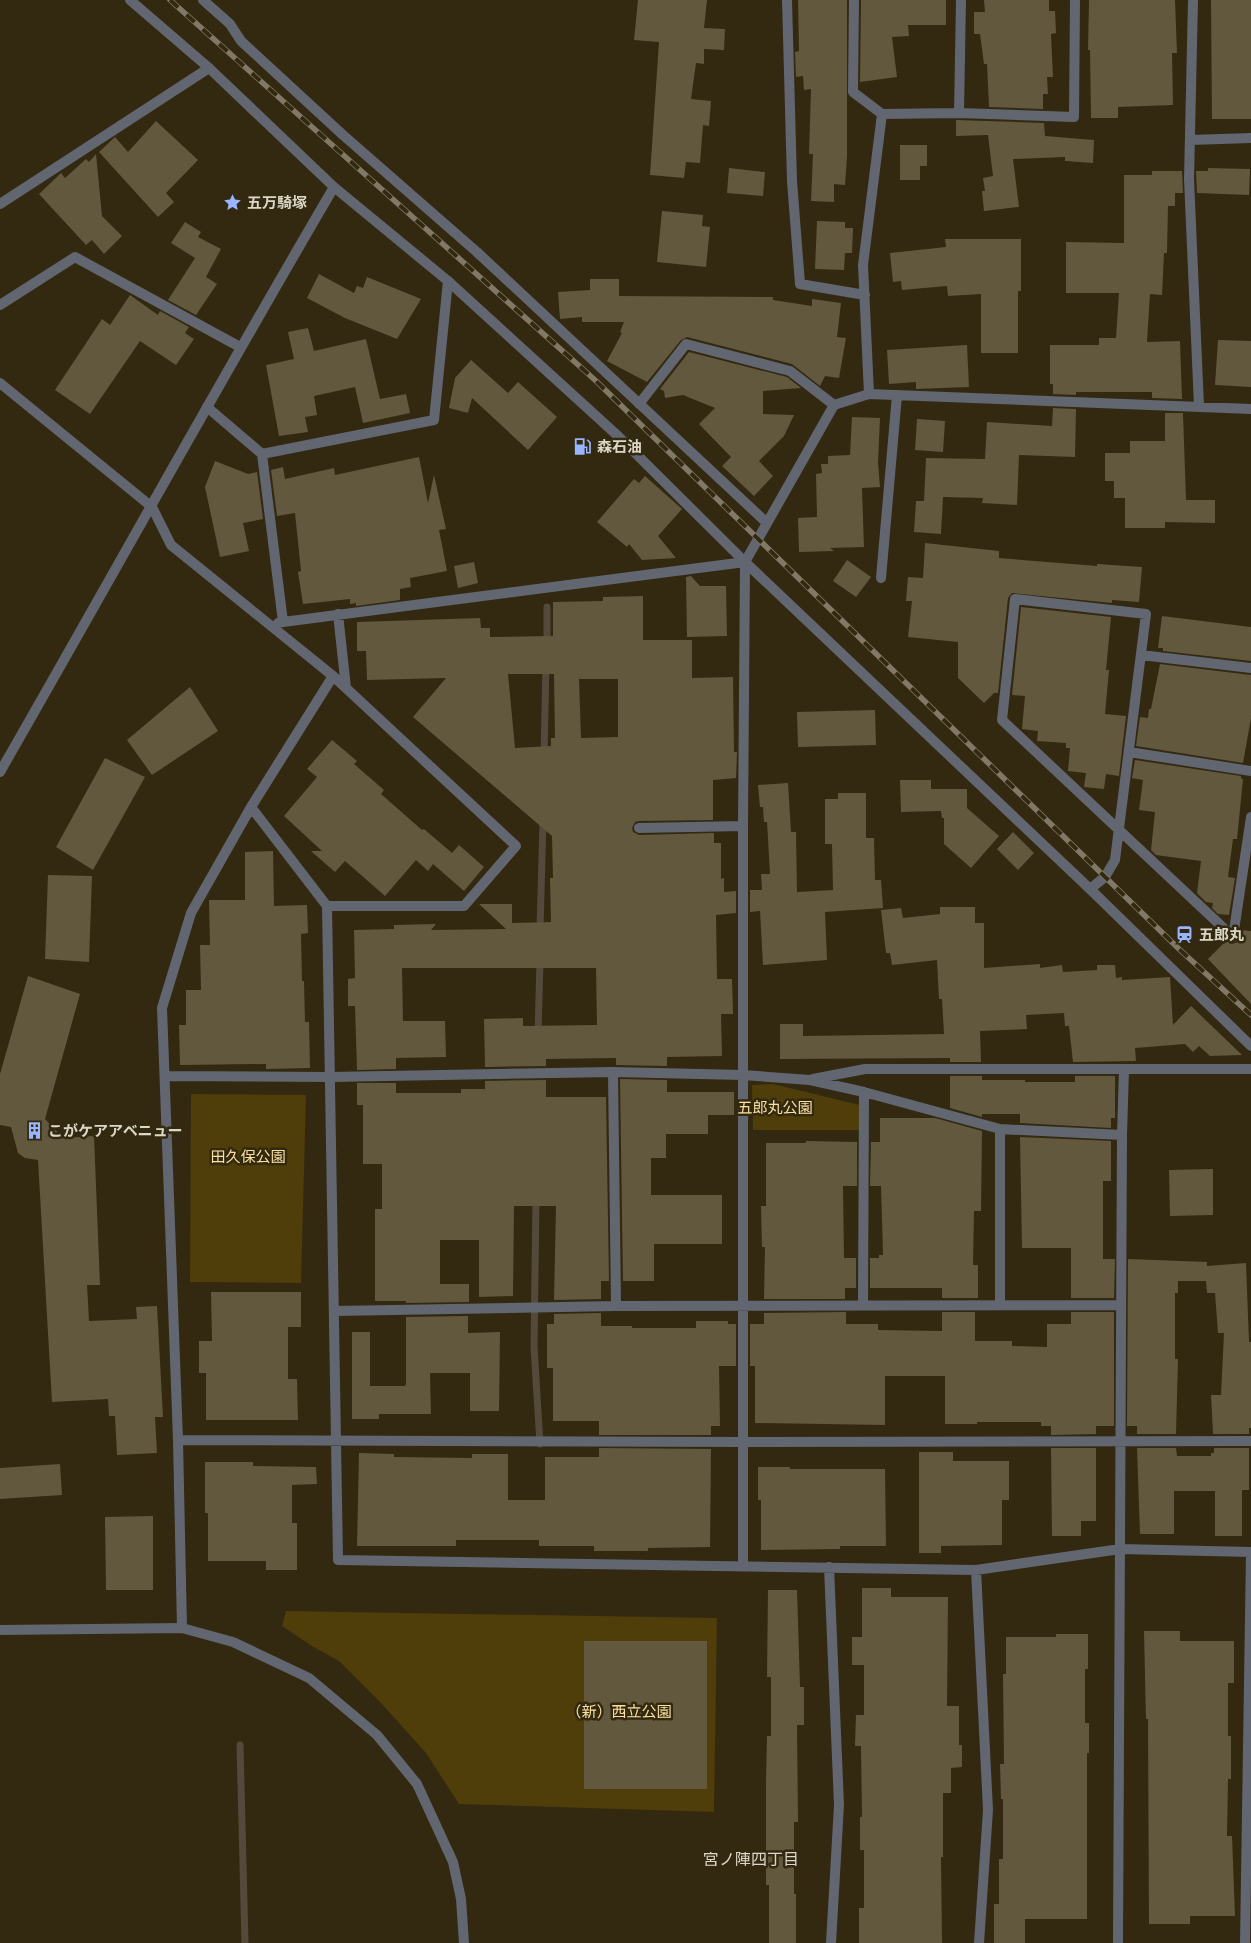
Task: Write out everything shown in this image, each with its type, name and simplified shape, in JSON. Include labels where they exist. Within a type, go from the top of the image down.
[{"type":"street","points":[[130,0],[209,68],[334,187],[448,281],[618,436],[745,562],[1090,889],[1251,1046]]},
{"type":"street","points":[[203,0],[230,24],[241,42],[343,135],[478,253],[767,524]]},
{"type":"street","points":[[787,0],[792,181],[800,284],[865,295]]},
{"type":"street","points":[[854,0],[853,92],[882,114],[959,113],[1074,117],[1075,0]]},
{"type":"street","points":[[959,113],[961,0]]},
{"type":"street","points":[[1193,0],[1189,179],[1198,406]]},
{"type":"street","points":[[0,204],[209,68]]},
{"type":"street","points":[[869,394],[863,265],[882,114]]},
{"type":"street","points":[[1190,140],[1251,138]]},
{"type":"street","points":[[0,772],[152,507],[240,347],[334,187]]},
{"type":"street","points":[[0,305],[75,257],[240,347]]},
{"type":"street","points":[[262,454],[434,420],[448,281]]},
{"type":"street","points":[[639,404],[686,344],[790,371],[834,405]]},
{"type":"street","points":[[0,384],[152,507],[171,545],[333,676],[516,846],[464,906],[328,906]]},
{"type":"street","points":[[743,1566],[745,562],[834,405],[869,394],[1251,409]]},
{"type":"street","points":[[881,578],[897,395]]},
{"type":"street","points":[[206,407],[262,454],[283,622]]},
{"type":"street","points":[[267,624],[745,562]]},
{"type":"street","points":[[1090,889],[1105,877],[1115,860],[1119,831],[1129,752],[1146,614],[1014,599],[1002,720],[1119,831],[1233,938],[1251,817]]},
{"type":"street","points":[[338,614],[346,688]]},
{"type":"street","points":[[1141,655],[1251,668]]},
{"type":"street","points":[[182,1628],[178,1440],[162,1008],[191,913],[251,807],[333,676]]},
{"type":"street","points":[[1129,752],[1251,771]]},
{"type":"street","points":[[251,807],[328,906],[338,1560],[976,1570],[1120,1549],[1251,1552],[1247,1939]]},
{"type":"street","points":[[639,828],[743,826]]},
{"type":"street","points":[[810,1080],[865,1069],[1251,1069]]},
{"type":"street","points":[[1118,1943],[1122,1135],[1124,1069]]},
{"type":"street","points":[[165,1076],[330,1077],[613,1072],[743,1075],[810,1080],[864,1092],[1000,1129],[1122,1135]]},
{"type":"street","points":[[613,1072],[616,1306]]},
{"type":"street","points":[[863,1305],[864,1092]]},
{"type":"street","points":[[1000,1129],[1000,1304]]},
{"type":"street","points":[[334,1311],[616,1306],[1121,1305]]},
{"type":"street","points":[[178,1440],[743,1442],[1251,1440]]},
{"type":"street","points":[[829,1567],[839,1805],[831,1943]]},
{"type":"street","points":[[976,1570],[988,1810],[979,1943]]},
{"type":"street","points":[[0,1630],[182,1628],[233,1642],[309,1678],[377,1735],[417,1784],[452,1862],[461,1899],[464,1943]]},
{"type":"green space","name":"五郎丸公園","points":[[773,1084],[860,1105],[861,1130],[753,1130],[752,1085]]},
{"type":"green space","name":"田久保公園","points":[[191,1094],[306,1095],[301,1283],[190,1282]]},
{"type":"green space","name":"（新）西立公園","points":[[286,1611],[717,1618],[714,1812],[459,1804],[426,1753],[381,1703],[339,1661],[282,1626]]},
{"type":"building","points":[[638,0],[707,0],[704,28],[725,29],[724,50],[704,49],[704,64],[696,63],[691,99],[711,101],[709,126],[703,125],[700,163],[686,162],[684,178],[650,175],[659,42],[634,40]]},
{"type":"building","points":[[798,0],[847,0],[847,156],[845,185],[834,184],[834,202],[811,201],[813,154],[809,154],[811,89],[804,90],[803,76],[796,77],[795,52],[799,51]]},
{"type":"building","points":[[861,0],[946,0],[946,25],[908,25],[909,36],[892,37],[897,77],[860,82]]},
{"type":"building","points":[[984,0],[1049,0],[1049,11],[1055,11],[1056,33],[1051,34],[1053,77],[1047,77],[1048,94],[1043,94],[1043,109],[989,107],[987,64],[984,64],[980,34],[974,34],[974,12],[985,12]]},
{"type":"building","points":[[1089,0],[1175,0],[1177,53],[1172,53],[1173,105],[1118,107],[1118,118],[1091,118],[1090,50],[1088,50]]},
{"type":"building","points":[[1211,0],[1251,0],[1251,119],[1212,119]]},
{"type":"building","points":[[956,120],[1044,123],[1045,136],[1094,140],[1093,163],[1065,161],[1065,157],[1013,159],[1019,207],[984,211],[982,191],[985,191],[983,178],[993,176],[988,135],[956,136]]},
{"type":"building","points":[[156,121],[198,160],[166,193],[174,202],[158,217],[99,152],[115,137],[128,152]]},
{"type":"building","points":[[900,145],[927,145],[927,166],[920,166],[920,180],[900,180]]},
{"type":"building","points":[[96,154],[102,216],[122,236],[104,254],[92,240],[86,245],[39,194],[61,173],[65,178],[86,159],[89,162]]},
{"type":"building","points":[[729,168],[765,172],[763,196],[727,193]]},
{"type":"building","points":[[1208,168],[1250,169],[1249,195],[1197,193],[1196,171],[1208,171]]},
{"type":"building","points":[[1152,171],[1182,171],[1183,193],[1175,193],[1175,206],[1168,206],[1167,253],[1164,253],[1162,295],[1150,294],[1147,342],[1180,341],[1182,399],[1152,398],[1152,392],[1076,392],[1076,395],[1053,394],[1053,384],[1050,384],[1050,345],[1099,345],[1099,338],[1116,338],[1119,293],[1066,293],[1066,242],[1124,243],[1124,175],[1152,175]]},
{"type":"building","points":[[662,211],[703,215],[702,226],[710,227],[706,267],[657,262]]},
{"type":"building","points":[[817,221],[845,222],[845,228],[853,228],[852,253],[845,253],[844,270],[815,269]]},
{"type":"building","points":[[185,222],[201,232],[198,237],[221,249],[206,277],[217,284],[196,315],[168,300],[195,258],[171,243]]},
{"type":"building","points":[[945,239],[1021,239],[1021,291],[1018,291],[1018,353],[981,353],[981,294],[948,296],[947,286],[902,290],[901,281],[893,282],[890,253],[946,247]]},
{"type":"building","points":[[319,274],[354,293],[357,286],[363,288],[367,277],[421,299],[397,339],[345,318],[307,298]]},
{"type":"building","points":[[590,279],[619,279],[619,296],[773,297],[773,300],[812,306],[812,299],[841,303],[837,337],[846,338],[839,378],[825,376],[820,386],[792,364],[687,337],[681,340],[647,382],[607,361],[622,333],[620,332],[624,322],[582,322],[582,317],[560,319],[558,292],[590,290]]},
{"type":"building","points":[[130,295],[158,315],[160,311],[189,327],[185,333],[194,339],[176,365],[140,341],[90,414],[55,390],[102,319],[110,325]]},
{"type":"building","points":[[308,328],[314,351],[366,339],[380,399],[406,394],[410,413],[363,423],[355,387],[314,396],[317,415],[305,417],[308,432],[279,436],[266,365],[294,359],[288,332]]},
{"type":"building","points":[[1218,340],[1251,341],[1251,387],[1215,385]]},
{"type":"building","points":[[967,345],[969,387],[916,389],[916,382],[889,384],[887,350]]},
{"type":"building","points":[[689,352],[787,377],[801,388],[763,391],[763,414],[794,415],[784,436],[759,461],[773,476],[754,496],[722,466],[731,457],[699,424],[715,408],[683,395],[665,398],[664,391],[660,389]]},
{"type":"building","points":[[471,360],[508,393],[518,382],[557,417],[528,450],[472,398],[468,413],[449,408],[455,378]]},
{"type":"building","points":[[1053,408],[1076,409],[1075,457],[1019,455],[1017,505],[982,503],[983,498],[943,497],[941,534],[914,532],[916,501],[924,501],[926,458],[985,459],[987,422],[1052,426]]},
{"type":"building","points":[[1165,413],[1183,413],[1186,500],[1215,500],[1215,523],[1165,522],[1165,528],[1125,528],[1125,498],[1114,498],[1114,481],[1105,481],[1105,453],[1130,453],[1130,441],[1165,441]]},
{"type":"building","points":[[852,417],[880,418],[878,463],[880,487],[862,488],[864,547],[830,548],[834,551],[799,552],[798,518],[817,517],[816,474],[822,473],[821,464],[828,464],[828,456],[850,455]]},
{"type":"building","points":[[917,419],[945,421],[943,452],[915,450]]},
{"type":"building","points":[[419,457],[428,503],[434,475],[446,529],[439,530],[447,571],[410,578],[411,587],[400,589],[400,600],[356,606],[356,603],[350,604],[350,599],[303,604],[298,572],[301,571],[295,513],[277,516],[271,470],[283,467],[285,479],[334,468],[335,475]]},
{"type":"building","points":[[215,461],[248,474],[257,472],[263,519],[243,523],[249,551],[220,557],[205,487]]},
{"type":"building","points":[[645,476],[682,509],[658,536],[676,558],[642,560],[629,544],[627,547],[597,522],[634,479],[639,483]]},
{"type":"building","points":[[925,543],[999,551],[999,558],[1097,566],[1097,564],[1142,567],[1139,602],[1112,600],[1112,603],[1012,593],[1008,598],[998,693],[994,693],[984,703],[958,678],[958,642],[908,637],[912,601],[906,601],[908,577],[923,578]]},
{"type":"building","points":[[847,560],[871,577],[856,597],[833,581]]},
{"type":"building","points":[[474,562],[478,583],[458,588],[454,566]]},
{"type":"building","points":[[691,576],[700,586],[726,586],[727,636],[687,637],[686,577]]},
{"type":"building","points":[[643,596],[643,640],[692,640],[692,678],[733,677],[734,752],[737,752],[736,778],[713,780],[713,820],[639,821],[635,822],[632,828],[633,832],[639,835],[714,833],[714,843],[721,843],[721,879],[724,878],[724,892],[736,891],[736,913],[716,915],[717,979],[732,979],[733,1014],[721,1014],[722,1056],[667,1057],[667,1066],[616,1065],[616,1058],[546,1059],[546,1066],[485,1067],[484,1019],[523,1018],[523,1026],[597,1025],[596,968],[402,968],[403,1021],[445,1021],[446,1057],[396,1058],[396,1069],[357,1070],[355,1006],[348,1006],[348,979],[355,978],[354,930],[394,929],[394,925],[436,924],[431,930],[506,929],[479,904],[512,904],[512,923],[551,922],[550,878],[553,878],[552,836],[413,717],[446,678],[367,680],[366,651],[357,651],[357,622],[480,618],[481,628],[490,628],[490,637],[553,636],[553,602],[603,601],[603,597]],"holes":[[[508,674],[554,674],[555,738],[551,738],[551,746],[515,748]],[[579,679],[618,679],[618,737],[581,738]]]},
{"type":"building","points":[[1021,607],[1111,617],[1106,670],[1109,670],[1105,714],[1126,716],[1119,776],[1106,774],[1104,789],[1084,787],[1086,773],[1068,771],[1070,748],[1066,748],[1066,743],[1037,741],[1038,731],[1022,729],[1025,696],[1012,695]]},
{"type":"building","points":[[1162,616],[1251,627],[1251,661],[1163,651],[1163,648],[1158,648]]},
{"type":"building","points":[[1160,664],[1251,675],[1251,718],[1243,763],[1136,746],[1140,717],[1148,718]]},
{"type":"building","points":[[190,687],[218,731],[152,775],[127,740]]},
{"type":"building","points":[[875,710],[876,745],[798,747],[797,712]]},
{"type":"building","points":[[332,740],[357,761],[354,764],[384,790],[381,794],[422,830],[424,829],[452,853],[459,845],[484,867],[464,891],[433,864],[428,871],[416,860],[385,896],[345,861],[335,872],[311,851],[322,851],[284,816],[317,777],[307,769]]},
{"type":"building","points":[[105,758],[145,777],[93,870],[56,847]]},
{"type":"building","points":[[1135,760],[1241,776],[1243,779],[1237,839],[1233,839],[1228,877],[1235,878],[1229,915],[1218,914],[1212,908],[1213,903],[1206,902],[1197,893],[1201,861],[1156,855],[1151,850],[1155,812],[1139,810],[1143,780],[1132,778]]},
{"type":"building","points":[[900,780],[931,780],[931,789],[967,789],[967,808],[999,836],[971,868],[944,844],[944,818],[942,818],[941,811],[901,812]]},
{"type":"building","points":[[788,783],[791,832],[796,832],[797,892],[833,890],[832,844],[825,844],[825,799],[838,799],[838,793],[866,793],[866,838],[874,838],[875,880],[881,880],[883,908],[825,912],[827,960],[763,965],[760,911],[750,912],[750,890],[762,890],[761,874],[770,874],[767,822],[764,822],[763,807],[760,807],[758,785]]},
{"type":"building","points":[[1013,832],[1034,853],[1018,870],[997,849]]},
{"type":"building","points":[[273,851],[274,906],[307,905],[308,933],[301,934],[302,981],[304,981],[305,1022],[309,1022],[310,1068],[266,1069],[266,1064],[180,1065],[179,1025],[186,1025],[186,990],[201,990],[200,945],[210,945],[209,900],[245,900],[245,852]]},
{"type":"building","points":[[48,875],[92,876],[89,962],[45,959]]},
{"type":"building","points":[[940,907],[975,907],[975,923],[984,923],[984,968],[1040,964],[1040,968],[1062,965],[1063,972],[1097,970],[1097,965],[1115,965],[1116,978],[1122,977],[1122,980],[1170,977],[1173,1025],[1191,1006],[1242,1055],[1210,1056],[1199,1046],[1193,1052],[1185,1044],[1135,1048],[1136,1061],[1073,1062],[1069,1026],[1065,1026],[1064,1013],[1026,1015],[1027,1029],[980,1031],[981,1062],[950,1062],[950,1058],[780,1059],[780,1024],[803,1024],[803,1036],[944,1034],[942,999],[939,999],[937,960],[892,965],[890,953],[886,953],[881,910],[901,908],[903,918],[940,914]]},
{"type":"building","points":[[1241,930],[1251,931],[1251,1004],[1208,959],[1227,940],[1232,944],[1238,942]]},
{"type":"building","points":[[28,976],[80,994],[45,1119],[63,1138],[94,1136],[100,1285],[87,1285],[89,1321],[137,1319],[136,1307],[157,1306],[163,1417],[155,1417],[157,1453],[117,1455],[115,1416],[109,1416],[108,1399],[52,1402],[38,1160],[25,1158],[18,1153],[11,1127],[0,1125],[0,1074]]},
{"type":"building","points":[[950,1076],[982,1076],[982,1080],[1075,1082],[1075,1076],[1115,1076],[1115,1118],[1111,1118],[1111,1128],[1020,1123],[1020,1114],[982,1114],[982,1117],[950,1108]]},
{"type":"building","points":[[620,1079],[667,1080],[667,1092],[734,1092],[734,1115],[708,1115],[708,1134],[666,1134],[666,1158],[651,1158],[651,1195],[722,1195],[722,1244],[654,1244],[654,1281],[623,1281]]},
{"type":"building","points":[[546,1080],[546,1097],[606,1097],[609,1281],[601,1281],[601,1299],[554,1300],[556,1206],[514,1206],[513,1296],[479,1297],[479,1240],[440,1240],[440,1284],[469,1284],[469,1302],[406,1303],[406,1301],[375,1301],[375,1209],[382,1209],[382,1164],[363,1164],[363,1105],[357,1105],[357,1083],[396,1083],[396,1093],[461,1093],[461,1089],[485,1089],[485,1081]]},
{"type":"building","points":[[880,1118],[935,1118],[982,1131],[981,1211],[974,1211],[973,1265],[978,1265],[978,1298],[942,1298],[942,1288],[870,1288],[870,1258],[879,1258],[879,1255],[883,1255],[881,1186],[870,1186],[871,1142],[880,1142]]},
{"type":"building","points":[[1020,1137],[1111,1141],[1111,1181],[1103,1181],[1103,1259],[1115,1259],[1114,1298],[1071,1298],[1071,1248],[1022,1248]]},
{"type":"building","points":[[806,1141],[857,1142],[857,1186],[843,1186],[844,1258],[856,1258],[856,1288],[845,1288],[845,1299],[764,1299],[765,1247],[762,1247],[761,1206],[766,1206],[766,1143],[806,1143]]},
{"type":"building","points":[[1213,1169],[1213,1215],[1170,1216],[1169,1170]]},
{"type":"building","points":[[1128,1259],[1207,1262],[1207,1266],[1246,1263],[1249,1342],[1251,1342],[1251,1428],[1249,1428],[1249,1434],[1213,1434],[1211,1395],[1221,1395],[1224,1333],[1218,1333],[1215,1293],[1207,1293],[1206,1281],[1178,1281],[1178,1293],[1175,1293],[1175,1359],[1178,1359],[1176,1434],[1137,1434],[1137,1426],[1127,1426]]},
{"type":"building","points":[[211,1292],[301,1292],[301,1327],[288,1327],[288,1379],[297,1379],[298,1420],[206,1420],[206,1373],[199,1373],[199,1341],[212,1341]]},
{"type":"building","points":[[846,1312],[846,1324],[878,1324],[878,1330],[942,1331],[942,1312],[975,1312],[975,1341],[1012,1341],[1012,1346],[1047,1347],[1047,1324],[1071,1324],[1071,1312],[1114,1312],[1114,1426],[1096,1426],[1096,1434],[1051,1435],[1051,1426],[1041,1426],[1041,1422],[945,1424],[945,1376],[885,1376],[885,1425],[755,1423],[755,1366],[750,1366],[750,1324],[764,1324],[764,1313]]},
{"type":"building","points":[[601,1313],[601,1326],[696,1328],[696,1321],[728,1321],[728,1324],[736,1324],[736,1366],[719,1366],[720,1426],[711,1426],[711,1435],[599,1435],[599,1421],[553,1421],[553,1368],[547,1368],[547,1324],[554,1324],[554,1314]]},
{"type":"building","points":[[468,1316],[468,1333],[500,1332],[499,1411],[470,1411],[470,1373],[430,1373],[431,1414],[379,1414],[379,1419],[352,1419],[352,1332],[370,1332],[370,1386],[405,1386],[406,1317]]},
{"type":"building","points":[[599,1448],[711,1449],[710,1547],[648,1548],[648,1551],[594,1551],[594,1546],[539,1546],[539,1540],[456,1540],[456,1546],[357,1546],[359,1453],[394,1454],[394,1457],[472,1458],[472,1454],[508,1454],[508,1500],[545,1500],[545,1457],[599,1457]]},
{"type":"building","points":[[1051,1448],[1096,1448],[1096,1521],[1081,1521],[1081,1536],[1052,1536]]},
{"type":"building","points":[[1137,1448],[1176,1448],[1177,1456],[1211,1456],[1211,1453],[1214,1453],[1214,1448],[1249,1448],[1249,1490],[1242,1490],[1242,1536],[1215,1536],[1215,1491],[1174,1491],[1174,1534],[1140,1534]]},
{"type":"building","points":[[919,1452],[953,1452],[953,1461],[1009,1461],[1009,1500],[1002,1500],[1002,1545],[941,1546],[941,1553],[919,1553]]},
{"type":"building","points":[[205,1462],[253,1462],[253,1466],[316,1467],[317,1484],[292,1485],[292,1523],[297,1523],[297,1570],[266,1570],[266,1561],[208,1561],[208,1513],[205,1513]]},
{"type":"building","points":[[60,1464],[62,1495],[0,1499],[0,1468]]},
{"type":"building","points":[[758,1467],[885,1469],[886,1546],[840,1546],[840,1549],[761,1550],[761,1500],[758,1500]]},
{"type":"building","points":[[153,1516],[153,1590],[106,1590],[105,1517]]},
{"type":"building","points":[[862,1588],[891,1588],[891,1597],[948,1597],[947,1706],[959,1706],[959,1745],[962,1745],[962,1767],[951,1768],[951,1793],[943,1793],[943,1857],[941,1857],[942,1943],[859,1943],[859,1908],[864,1908],[864,1850],[860,1850],[860,1817],[862,1817],[861,1746],[855,1746],[856,1715],[864,1715],[864,1665],[852,1665],[852,1637],[862,1637]]},
{"type":"building","points":[[768,1590],[797,1590],[800,1687],[804,1687],[804,1725],[797,1725],[798,1822],[794,1822],[796,1943],[769,1943],[769,1885],[766,1885],[767,1736],[771,1736],[771,1677],[767,1677]]},
{"type":"building","points":[[1144,1631],[1180,1631],[1180,1641],[1234,1641],[1234,1683],[1228,1683],[1228,1736],[1231,1736],[1231,1779],[1228,1779],[1227,1836],[1232,1836],[1235,1916],[1190,1916],[1190,1924],[1149,1924],[1148,1719],[1146,1719]]},
{"type":"building","points":[[1056,1634],[1088,1634],[1088,1669],[1085,1669],[1085,1723],[1089,1723],[1089,1753],[1087,1753],[1087,1919],[1025,1919],[1025,1943],[994,1943],[994,1904],[999,1904],[999,1859],[1003,1859],[1003,1799],[1001,1799],[1000,1764],[1004,1764],[1003,1674],[1006,1674],[1006,1637],[1056,1637]]},
{"type":"building","points":[[584,1641],[707,1641],[707,1789],[584,1789]]},
{"type":"waterway","points":[[547,607],[547,645]]},
{"type":"waterway","points":[[544,755],[546,665]]},
{"type":"waterway","points":[[540,930],[543,820]]},
{"type":"waterway","points":[[538,1034],[540,960]]},
{"type":"waterway","points":[[536,1198],[534,1347],[540,1444]]},
{"type":"waterway","points":[[240,1745],[245,1943]]},
{"type":"railway","points":[[170,0],[595,380],[1179,949],[1251,1015]]},
{"type":"place","name":"五万騎塚","points":[[233,203]]},
{"type":"place","name":"森石油","points":[[583,447]]},
{"type":"place","name":"五郎丸","points":[[1185,935]]},
{"type":"place","name":"こがケアアベニュー","points":[[34,1131]]},
{"type":"district","name":"宮ノ陣四丁目","points":[[751,1860]]}]
